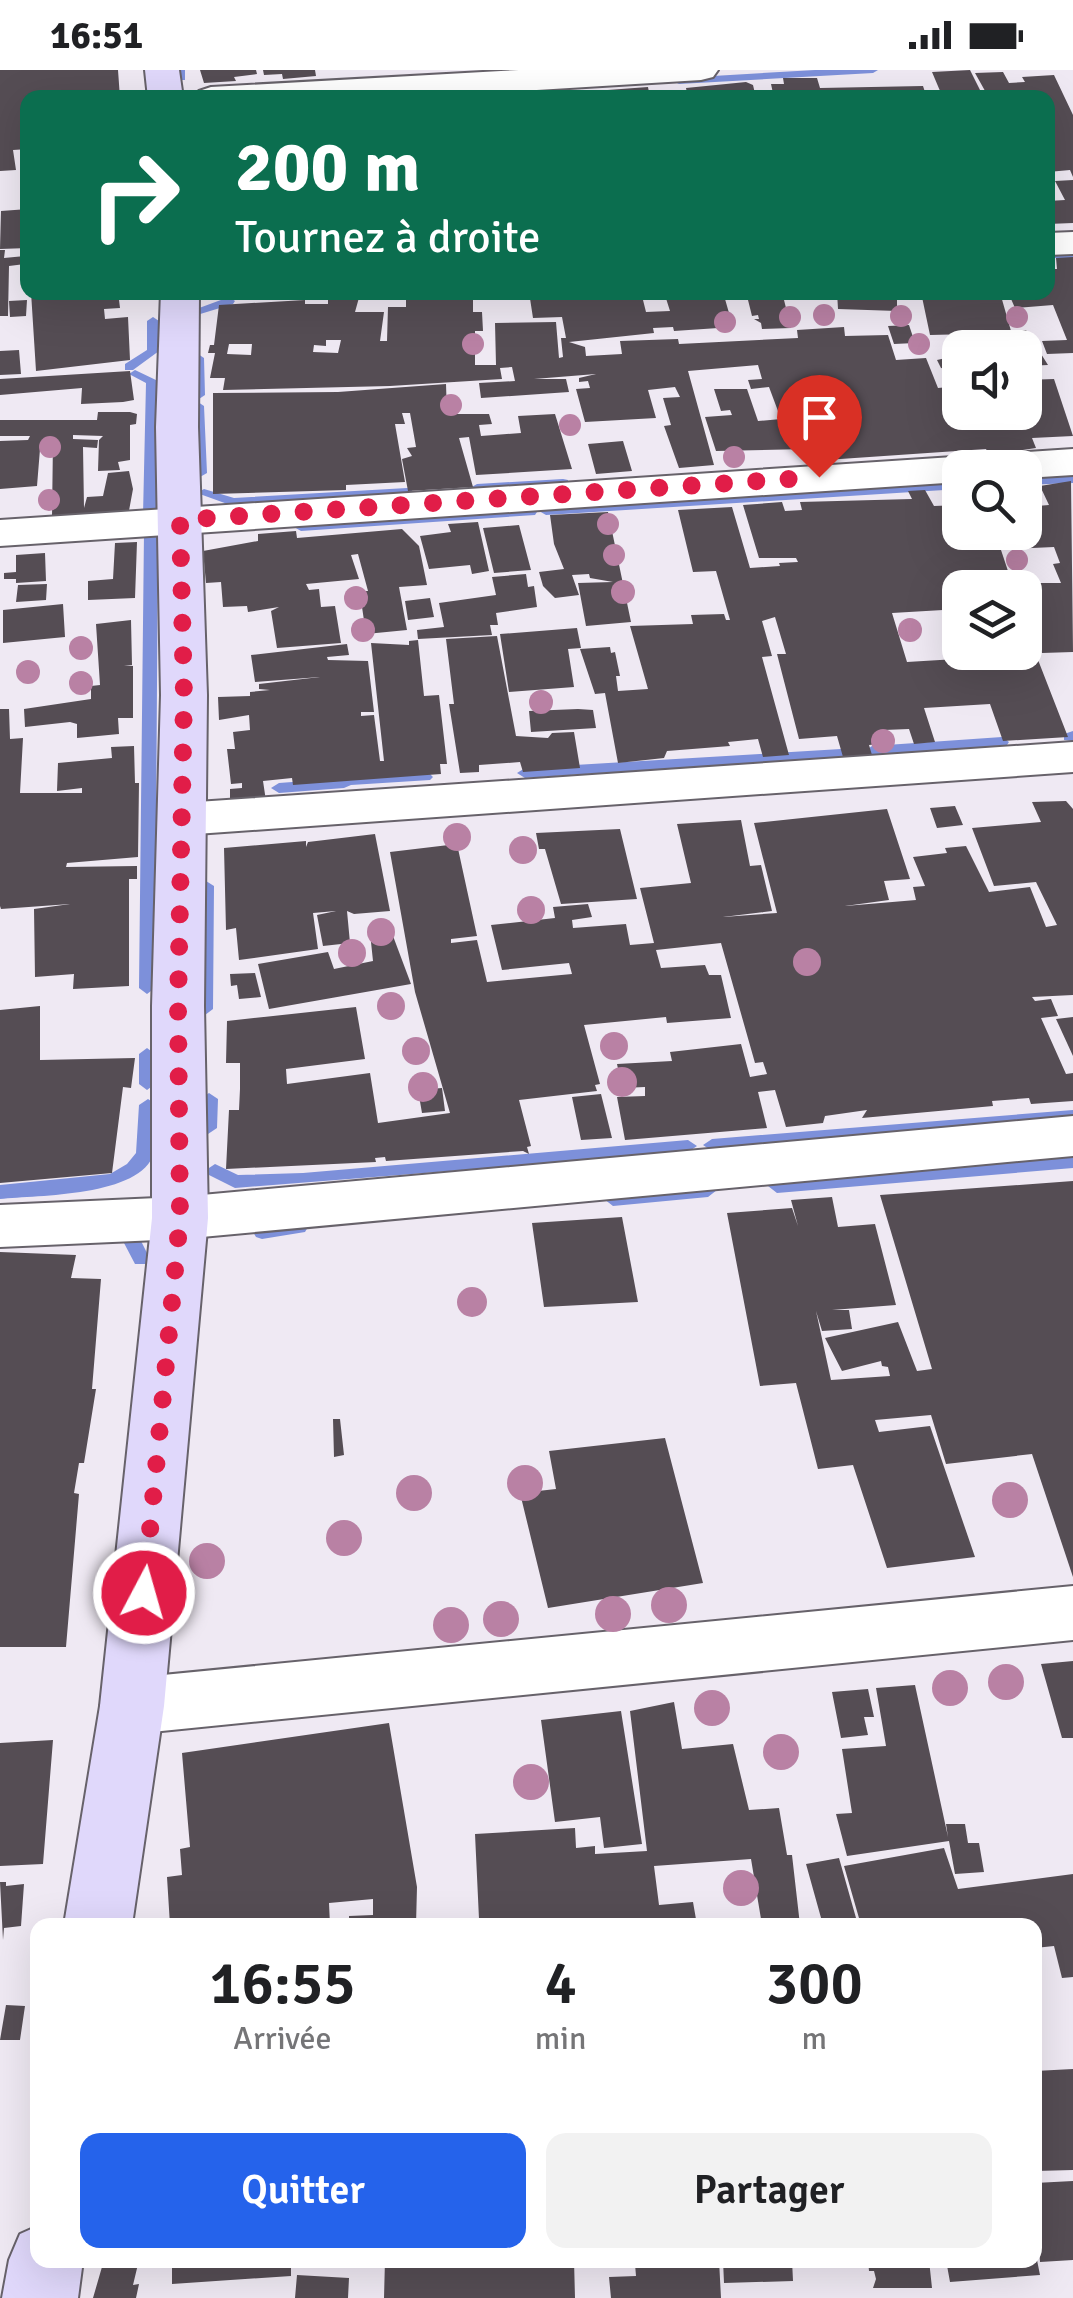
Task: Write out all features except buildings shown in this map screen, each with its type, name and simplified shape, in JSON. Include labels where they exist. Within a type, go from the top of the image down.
[{"type":"main road","points":[[99,1918],[132,1706],[180,1218],[178,1006],[184,696],[180,520],[188,300]]},
{"type":"main road","points":[[40,2298],[45,2268]]},
{"type":"street","points":[[351,90],[701,70]]},
{"type":"street","points":[[1042,464],[1073,462]]},
{"type":"street","points":[[0,533],[942,469]]},
{"type":"street","points":[[182,819],[1073,757]]},
{"type":"street","points":[[0,1226],[180,1218],[1073,1136]]},
{"type":"street","points":[[132,1706],[1073,1613]]},
{"type":"waterway","points":[[180,70],[181,78]]},
{"type":"waterway","points":[[679,81],[873,70]]},
{"type":"waterway","points":[[1055,255],[1073,254]]},
{"type":"waterway","points":[[197,311],[229,301]]},
{"type":"waterway","points":[[129,367],[153,351],[153,321]]},
{"type":"waterway","points":[[198,358],[199,395]]},
{"type":"waterway","points":[[135,374],[152,381],[150,515]]},
{"type":"waterway","points":[[198,406],[200,473]]},
{"type":"waterway","points":[[1042,480],[1073,479]]},
{"type":"waterway","points":[[477,488],[563,483]]},
{"type":"waterway","points":[[546,511],[942,486]]},
{"type":"waterway","points":[[204,493],[233,502],[407,492]]},
{"type":"waterway","points":[[301,527],[530,512]]},
{"type":"waterway","points":[[147,988],[151,532]]},
{"type":"waterway","points":[[1069,737],[1073,736]]},
{"type":"waterway","points":[[872,751],[1002,742]]},
{"type":"waterway","points":[[587,768],[841,754]]},
{"type":"waterway","points":[[525,773],[579,770]]},
{"type":"waterway","points":[[355,781],[425,777]]},
{"type":"waterway","points":[[279,788],[344,783]]},
{"type":"waterway","points":[[205,1009],[206,886]]},
{"type":"waterway","points":[[147,1054],[147,1084]]},
{"type":"waterway","points":[[208,1128],[209,1099]]},
{"type":"waterway","points":[[0,1192],[114,1180],[133,1169],[145,1154],[148,1105]]},
{"type":"waterway","points":[[712,1145],[1073,1116]]},
{"type":"waterway","points":[[624,1152],[688,1146]]},
{"type":"waterway","points":[[309,1178],[613,1152]]},
{"type":"waterway","points":[[777,1186],[1073,1162]]},
{"type":"waterway","points":[[215,1170],[235,1182],[297,1178]]},
{"type":"waterway","points":[[613,1199],[708,1190]]},
{"type":"waterway","points":[[262,1232],[299,1227]]},
{"type":"waterway","points":[[112,1231],[131,1238],[141,1259]]},
{"type":"route","points":[[144,1593],[180,1218],[178,1006],[184,696],[180,520],[819,477]]}]
